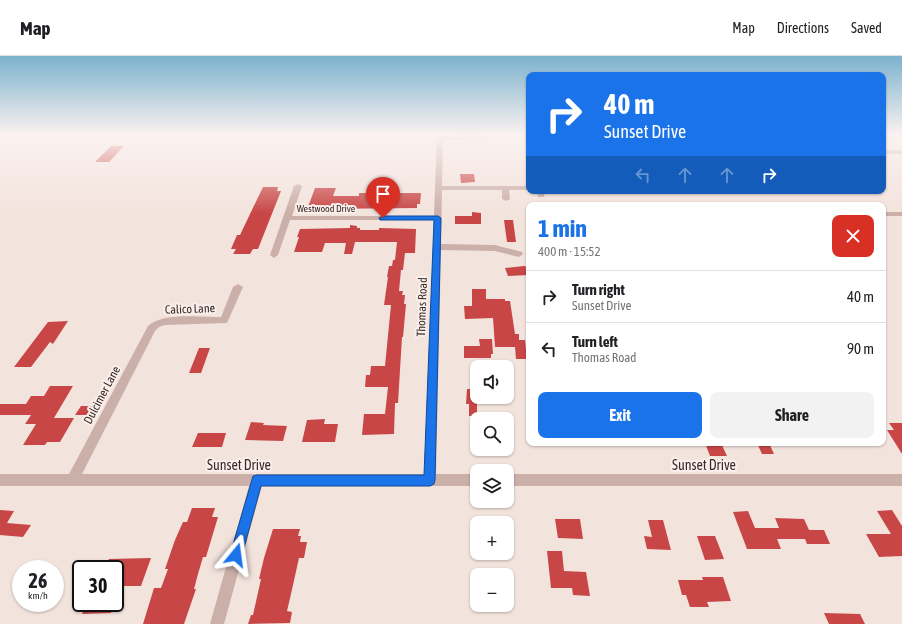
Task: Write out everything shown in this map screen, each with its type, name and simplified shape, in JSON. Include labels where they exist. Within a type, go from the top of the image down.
[{"type":"street","name":"Thomas Road","points":[[430,480],[440,161]]},
{"type":"street","points":[[274,255],[298,186]]},
{"type":"street","points":[[439,188],[526,188]]},
{"type":"street","points":[[505,188],[506,199]]},
{"type":"street","points":[[886,214],[902,214]]},
{"type":"street","name":"Westwood Drive","points":[[287,218],[438,218]]},
{"type":"street","points":[[437,247],[495,248],[519,254]]},
{"type":"street","name":"Calico Lane","points":[[156,324],[166,321],[224,321],[238,287]]},
{"type":"street","name":"Dulcimer Lane","points":[[72,480],[151,329],[156,324]]},
{"type":"street","name":"Sunset Drive","points":[[0,480],[470,480]]},
{"type":"street","points":[[217,624],[257,480]]},
{"type":"street","name":"Sunset Drive","points":[[514,480],[902,480]]},
{"type":"building","points":[[96,161],[110,161],[109,162],[95,162]]},
{"type":"building","points":[[460,174],[474,174],[475,182],[461,183]]},
{"type":"building","points":[[263,187],[278,187],[277,191],[281,191],[258,249],[253,249],[250,254],[233,254],[236,249],[231,249],[237,235],[240,235]]},
{"type":"building","points":[[315,188],[336,188],[333,196],[359,196],[359,193],[421,193],[420,204],[417,204],[417,208],[315,209],[308,207]]},
{"type":"building","points":[[472,212],[481,213],[481,224],[455,224],[455,216],[472,216]]},
{"type":"building","points":[[504,220],[513,220],[516,242],[507,242]]},
{"type":"building","points":[[350,225],[357,226],[360,230],[379,230],[379,228],[416,229],[415,253],[405,253],[403,270],[401,270],[399,291],[403,291],[402,295],[405,295],[404,304],[406,304],[402,337],[398,403],[395,403],[394,434],[362,435],[364,414],[385,414],[388,387],[365,387],[366,375],[370,375],[371,366],[385,366],[391,305],[384,305],[389,266],[392,266],[393,260],[395,260],[397,242],[355,242],[352,254],[344,254],[346,243],[325,243],[322,252],[294,252],[300,229],[350,228]]},
{"type":"building","points":[[526,267],[526,275],[508,276],[505,268]]},
{"type":"building","points":[[472,289],[486,289],[486,299],[505,299],[505,301],[510,301],[515,334],[519,334],[519,340],[525,340],[526,359],[516,359],[515,347],[495,347],[493,318],[465,319],[464,306],[472,306]]},
{"type":"building","points":[[68,321],[53,344],[50,342],[31,367],[14,367],[48,322]]},
{"type":"building","points":[[479,339],[492,339],[493,354],[491,354],[491,358],[464,358],[464,346],[480,346]]},
{"type":"building","points":[[199,348],[210,348],[201,373],[189,373]]},
{"type":"building","points":[[50,386],[73,386],[54,418],[74,418],[60,442],[47,442],[45,445],[23,445],[36,424],[25,424],[31,415],[0,415],[0,404],[26,404],[31,396],[44,396]]},
{"type":"building","points":[[467,389],[470,389],[470,404],[477,404],[477,412],[470,412],[469,416],[469,404],[466,404]]},
{"type":"building","points":[[81,406],[92,406],[87,415],[75,415]]},
{"type":"building","points":[[325,419],[324,424],[338,424],[335,442],[302,442],[307,420]]},
{"type":"building","points":[[251,422],[264,423],[263,425],[287,426],[283,441],[245,440]]},
{"type":"building","points":[[889,423],[902,423],[902,454],[887,430],[894,430]]},
{"type":"building","points":[[198,433],[226,433],[222,447],[192,447]]},
{"type":"building","points":[[706,446],[722,446],[727,456],[710,456]]},
{"type":"building","points":[[758,446],[770,446],[774,454],[762,454]]},
{"type":"building","points":[[192,508],[215,508],[212,517],[218,517],[206,557],[203,557],[194,589],[196,589],[184,624],[143,624],[154,588],[161,588],[168,569],[165,569],[175,540],[183,522],[187,522]]},
{"type":"building","points":[[0,510],[14,511],[7,523],[31,525],[23,537],[0,535]]},
{"type":"building","points":[[892,510],[902,526],[902,556],[879,557],[866,534],[891,534],[877,511]]},
{"type":"building","points":[[748,511],[755,528],[779,528],[775,518],[804,519],[809,530],[824,530],[830,544],[807,544],[805,539],[777,539],[781,549],[747,549],[733,512]]},
{"type":"building","points":[[555,519],[580,519],[583,539],[558,538]]},
{"type":"building","points":[[648,520],[663,520],[671,550],[647,549],[644,536],[652,537]]},
{"type":"building","points":[[273,529],[300,529],[298,536],[301,536],[300,542],[307,542],[304,558],[299,558],[287,611],[292,612],[290,623],[248,624],[251,615],[253,615],[261,579],[259,579]]},
{"type":"building","points":[[697,536],[715,536],[724,559],[705,560]]},
{"type":"building","points":[[547,551],[562,551],[564,571],[586,572],[590,596],[573,595],[572,588],[551,588]]},
{"type":"building","points":[[151,558],[141,586],[124,586],[124,560],[109,559]]},
{"type":"building","points":[[702,577],[723,577],[731,601],[707,602],[709,607],[690,607],[686,595],[682,595],[678,580],[703,580]]},
{"type":"building","points":[[83,612],[111,612],[111,613],[82,614]]},
{"type":"building","points":[[824,613],[860,614],[865,624],[829,624]]},
{"type":"route","points":[[236,555],[257,480],[430,480],[438,218],[383,218]]}]
